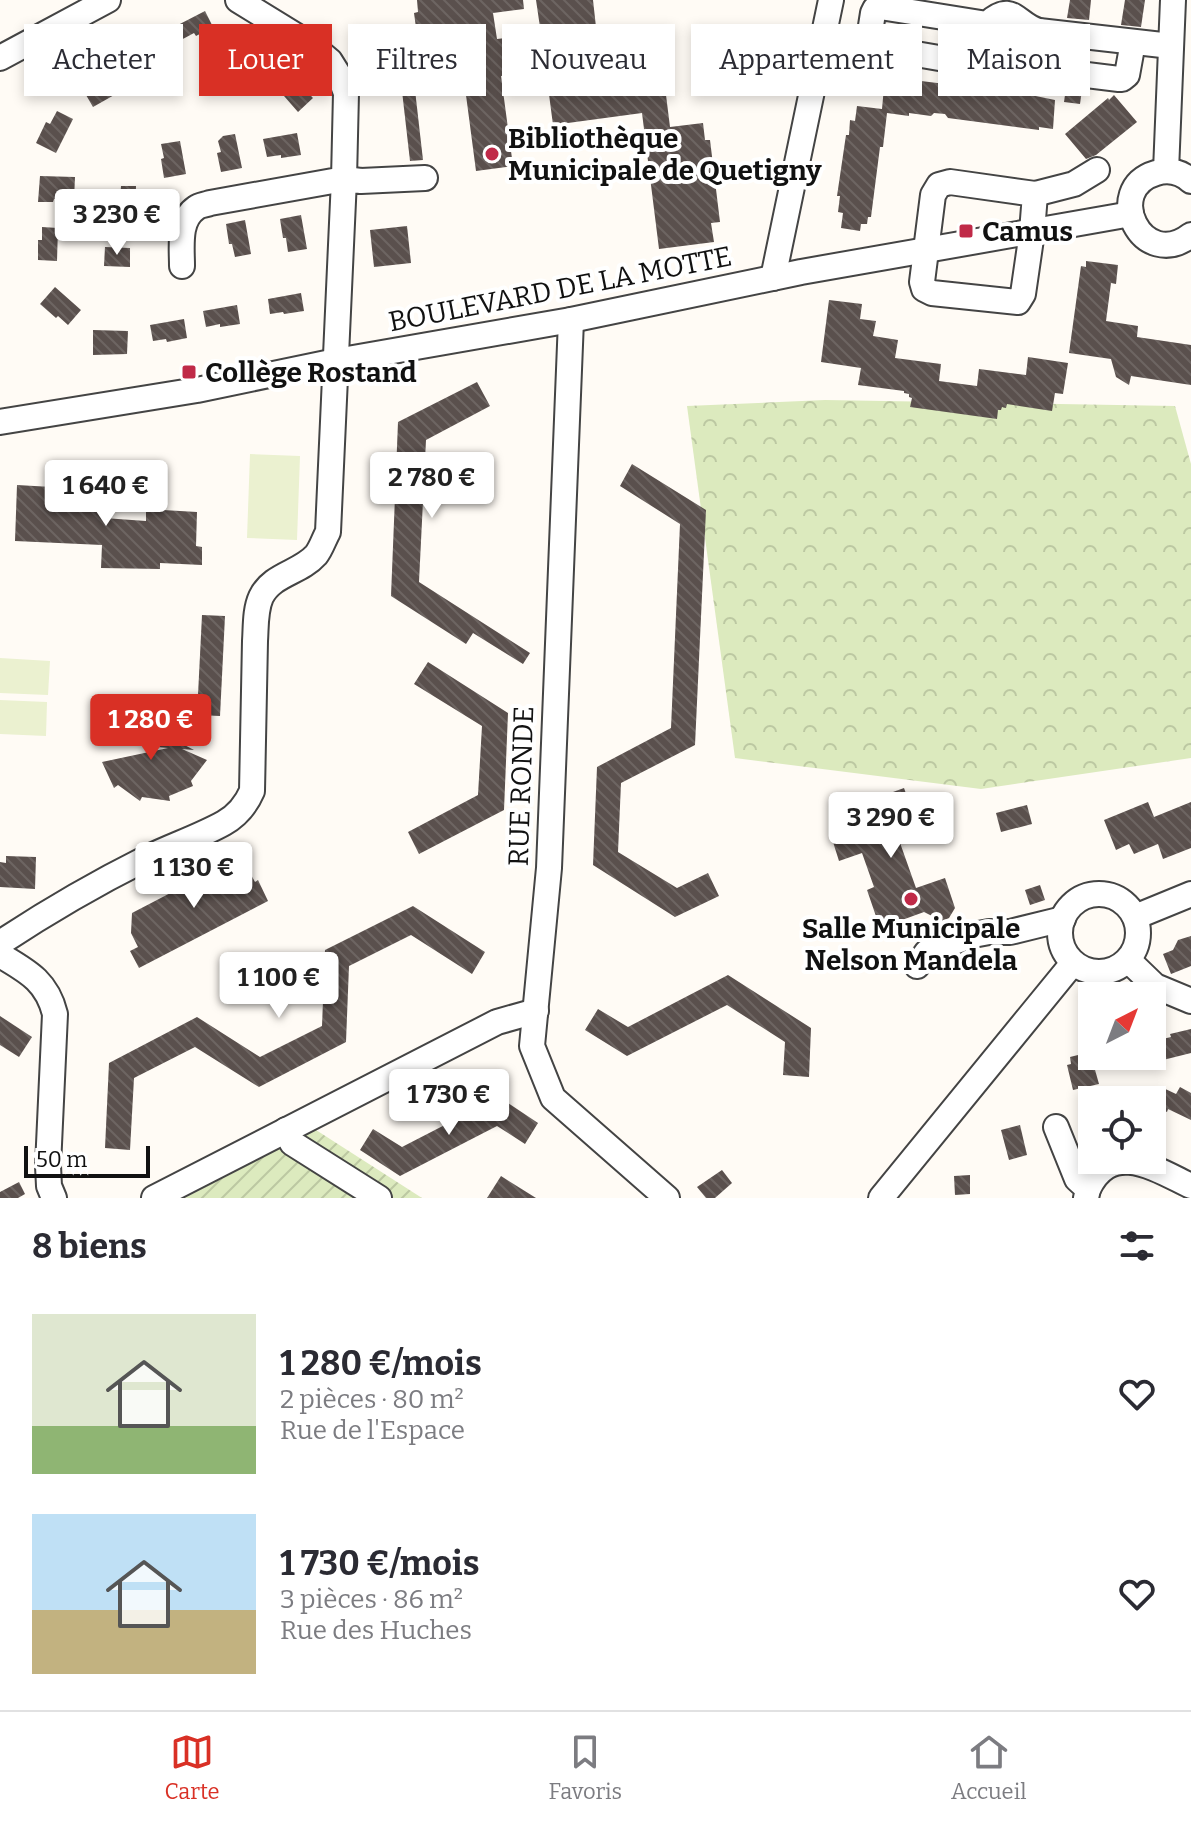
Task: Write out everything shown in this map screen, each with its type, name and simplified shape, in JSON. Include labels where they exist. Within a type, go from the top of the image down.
[{"type":"street","points":[[0,58],[108,0]]},
{"type":"street","points":[[0,943],[58,905],[146,858],[225,822],[242,810],[252,791],[255,641],[261,598],[271,583],[315,555],[328,532],[346,93],[330,61],[311,45],[238,0]]},
{"type":"street","points":[[826,24],[831,0]]},
{"type":"street","points":[[1166,171],[1173,0]]},
{"type":"street","points":[[871,24],[873,13],[878,7],[987,24],[999,15],[1009,14],[1025,24]]},
{"type":"street","points":[[1090,37],[1171,46]]},
{"type":"street","points":[[1090,75],[1122,79],[1127,75],[1133,42]]},
{"type":"street","points":[[773,278],[811,96]]},
{"type":"street","points":[[1035,194],[1021,300],[1014,302],[924,289],[922,282],[933,195],[939,185],[950,182],[1035,194],[1074,184],[1097,170]]},
{"type":"street","points":[[1191,181],[1175,172],[1152,174],[1142,180],[1131,200],[1133,222],[1138,232],[1147,239],[1168,245],[1191,236]]},
{"type":"street","points":[[182,266],[183,228],[196,208],[344,179],[425,178]]},
{"type":"street","name":"BOULEVARD DE LA MOTTE","points":[[0,422],[197,390],[336,361],[571,320],[773,278],[1131,214]]},
{"type":"street","name":"RUE RONDE","points":[[571,320],[549,868],[532,1046],[553,1098],[667,1198]]},
{"type":"street","points":[[1135,917],[1191,894]]},
{"type":"street","points":[[1092,895],[1117,898],[1128,906],[1135,917],[1138,941],[1133,952],[1128,960],[1106,972],[1083,969],[1073,963],[1061,942],[1063,919],[1080,899],[1092,895]]},
{"type":"street","points":[[917,966],[927,952],[973,935],[1010,932],[1063,919]]},
{"type":"street","points":[[0,955],[34,977],[46,991],[55,1014],[48,1166],[49,1186],[54,1198]]},
{"type":"street","points":[[1128,960],[1155,986],[1191,1001]]},
{"type":"street","points":[[881,1198],[1073,963]]},
{"type":"street","points":[[154,1198],[497,1022],[536,1011]]},
{"type":"street","points":[[1056,1127],[1077,1179],[1087,1193],[1103,1169],[1126,1161],[1142,1163],[1191,1186]]},
{"type":"street","points":[[286,1130],[292,1143],[379,1198]]},
{"type":"green space","points":[[825,400],[1175,406],[1191,464],[1191,758],[981,789],[735,758],[687,406]]},
{"type":"green space","points":[[250,454],[300,456],[297,540],[247,538]]},
{"type":"green space","points":[[0,658],[50,661],[48,695],[0,693]]},
{"type":"green space","points":[[0,700],[47,702],[46,736],[0,734]]},
{"type":"green space","points":[[316,1130],[422,1198],[184,1198]]},
{"type":"building","points":[[417,0],[523,0],[524,9],[493,13],[497,39],[502,38],[502,96],[513,166],[476,171],[466,96],[486,96],[486,24],[415,24],[414,13],[418,12]]},
{"type":"building","points":[[536,0],[593,0],[596,24],[540,24]]},
{"type":"building","points":[[1070,0],[1091,0],[1089,20],[1067,18]]},
{"type":"building","points":[[1125,0],[1145,0],[1141,27],[1121,25]]},
{"type":"building","points":[[205,11],[212,24],[199,24],[199,34],[194,33],[183,39],[183,24],[180,24]]},
{"type":"building","points":[[922,81],[938,83],[938,96],[1036,96],[1055,100],[1053,129],[1039,127],[1039,130],[948,118],[945,114],[909,113],[909,116],[887,113],[871,217],[868,217],[867,224],[861,224],[860,231],[841,228],[843,213],[838,212],[840,196],[837,196],[850,120],[855,121],[857,106],[882,109],[883,96],[922,96]]},
{"type":"building","points":[[1114,95],[1137,122],[1096,155],[1086,159],[1065,134]]},
{"type":"building","points":[[87,96],[112,96],[93,107]]},
{"type":"building","points":[[284,96],[313,98],[298,112]]},
{"type":"building","points":[[403,96],[416,96],[423,160],[410,161]]},
{"type":"building","points":[[549,96],[666,96],[670,127],[703,123],[705,140],[710,140],[720,222],[711,223],[714,242],[659,249],[642,113],[553,125]]},
{"type":"building","points":[[1065,96],[1081,96],[1080,104],[1064,102]]},
{"type":"building","points":[[57,111],[73,119],[56,153],[36,143],[46,122],[50,124]]},
{"type":"building","points":[[297,133],[301,155],[267,157],[263,139]]},
{"type":"building","points":[[235,134],[242,168],[221,172],[218,141],[223,136]]},
{"type":"building","points":[[180,141],[186,174],[164,178],[161,144]]},
{"type":"building","points":[[40,176],[75,177],[74,200],[38,202]]},
{"type":"building","points":[[121,186],[136,186],[135,220],[115,218],[116,198],[120,199]]},
{"type":"building","points":[[301,215],[307,249],[288,252],[280,219]]},
{"type":"building","points":[[245,220],[251,254],[235,257],[226,224]]},
{"type":"building","points":[[407,226],[411,263],[374,267],[370,230]]},
{"type":"building","points":[[42,227],[58,228],[57,261],[38,260],[38,240],[42,240]]},
{"type":"building","points":[[105,247],[130,248],[130,267],[104,266]]},
{"type":"building","points":[[1086,261],[1118,265],[1116,284],[1111,283],[1106,321],[1138,326],[1137,337],[1191,345],[1191,385],[1131,376],[1129,385],[1116,377],[1111,359],[1069,353],[1081,266],[1086,267]]},
{"type":"building","points":[[55,287],[81,310],[68,325],[40,304]]},
{"type":"building","points":[[301,293],[304,311],[270,314],[268,299]]},
{"type":"building","points":[[829,300],[862,304],[860,319],[876,321],[873,336],[898,340],[895,358],[941,364],[939,381],[977,386],[979,369],[1026,375],[1028,357],[1068,363],[1063,394],[1055,393],[1052,411],[1007,404],[1006,408],[998,410],[997,419],[910,407],[912,398],[904,391],[858,385],[861,368],[821,362]]},
{"type":"building","points":[[237,305],[240,324],[206,327],[203,311]]},
{"type":"building","points":[[184,319],[187,338],[153,341],[150,325]]},
{"type":"building","points":[[93,330],[128,331],[127,354],[93,355]]},
{"type":"building","points":[[477,382],[490,406],[426,440],[419,582],[530,653],[523,664],[473,633],[466,644],[391,596],[398,422]]},
{"type":"building","points":[[632,464],[706,510],[695,745],[621,783],[618,852],[677,888],[708,873],[719,896],[675,917],[593,865],[597,767],[671,728],[680,524],[620,486]]},
{"type":"building","points":[[17,485],[104,490],[104,518],[146,521],[146,509],[197,512],[196,546],[202,547],[202,565],[160,563],[160,569],[101,568],[102,545],[15,541]]},
{"type":"building","points":[[202,615],[225,616],[220,716],[197,715]]},
{"type":"building","points":[[428,662],[508,713],[504,810],[419,854],[408,832],[478,795],[482,726],[414,684]]},
{"type":"building","points":[[118,706],[142,712],[141,745],[158,731],[194,750],[182,749],[207,760],[191,781],[193,786],[169,796],[170,801],[142,797],[140,801],[118,785],[114,788],[102,762],[168,748],[116,743]]},
{"type":"building","points":[[904,788],[920,833],[899,840],[916,888],[945,878],[955,908],[949,918],[942,921],[924,912],[880,928],[867,890],[874,887],[862,853],[839,861],[833,842],[847,837],[838,812]]},
{"type":"building","points":[[1148,802],[1154,817],[1191,802],[1191,848],[1163,859],[1158,844],[1134,854],[1129,844],[1116,850],[1104,820]]},
{"type":"building","points":[[1027,805],[1032,824],[1001,832],[996,813]]},
{"type":"building","points":[[6,856],[36,857],[35,889],[0,887],[0,862],[6,863]]},
{"type":"building","points":[[241,856],[268,901],[139,968],[130,951],[138,947],[131,933],[132,913],[180,888],[175,878],[192,868],[198,879]]},
{"type":"building","points":[[1040,885],[1045,900],[1030,905],[1025,890]]},
{"type":"building","points":[[413,906],[485,952],[472,974],[411,935],[349,966],[346,1042],[259,1087],[195,1047],[134,1078],[130,1150],[105,1148],[109,1063],[197,1017],[260,1057],[322,1026],[325,950]]},
{"type":"building","points":[[1191,936],[1191,966],[1171,974],[1163,954],[1173,950],[1178,940]]},
{"type":"building","points":[[728,975],[811,1028],[809,1077],[783,1075],[785,1042],[727,1005],[627,1056],[585,1030],[598,1009],[628,1027]]},
{"type":"building","points":[[0,1016],[32,1037],[19,1057],[0,1045]]},
{"type":"building","points":[[1191,1029],[1191,1053],[1166,1059],[1166,1038],[1171,1037],[1170,1034]]},
{"type":"building","points":[[1078,1055],[1078,1070],[1095,1070],[1099,1084],[1078,1086],[1073,1090],[1067,1065],[1071,1064],[1070,1057]]},
{"type":"building","points":[[1180,1087],[1191,1093],[1191,1120],[1168,1109],[1167,1112],[1166,1089],[1176,1094]]},
{"type":"building","points":[[499,1097],[538,1123],[525,1144],[497,1126],[400,1176],[360,1150],[373,1129],[402,1147]]},
{"type":"building","points":[[1020,1125],[1027,1155],[1009,1160],[1001,1130]]},
{"type":"building","points":[[722,1170],[732,1183],[715,1198],[706,1198],[697,1187]]},
{"type":"building","points":[[970,1175],[970,1194],[955,1195],[954,1176]]},
{"type":"building","points":[[501,1176],[536,1198],[487,1198]]},
{"type":"building","points":[[19,1182],[25,1194],[18,1198],[0,1198],[0,1192]]},
{"type":"place","name":"Bibliothèque Municipale de Quetigny","points":[[492,154]]},
{"type":"place","name":"Camus","points":[[966,231]]},
{"type":"place","name":"Collège Rostand","points":[[189,372]]},
{"type":"place","name":"Salle Municipale Nelson Mandela","points":[[911,899]]}]
